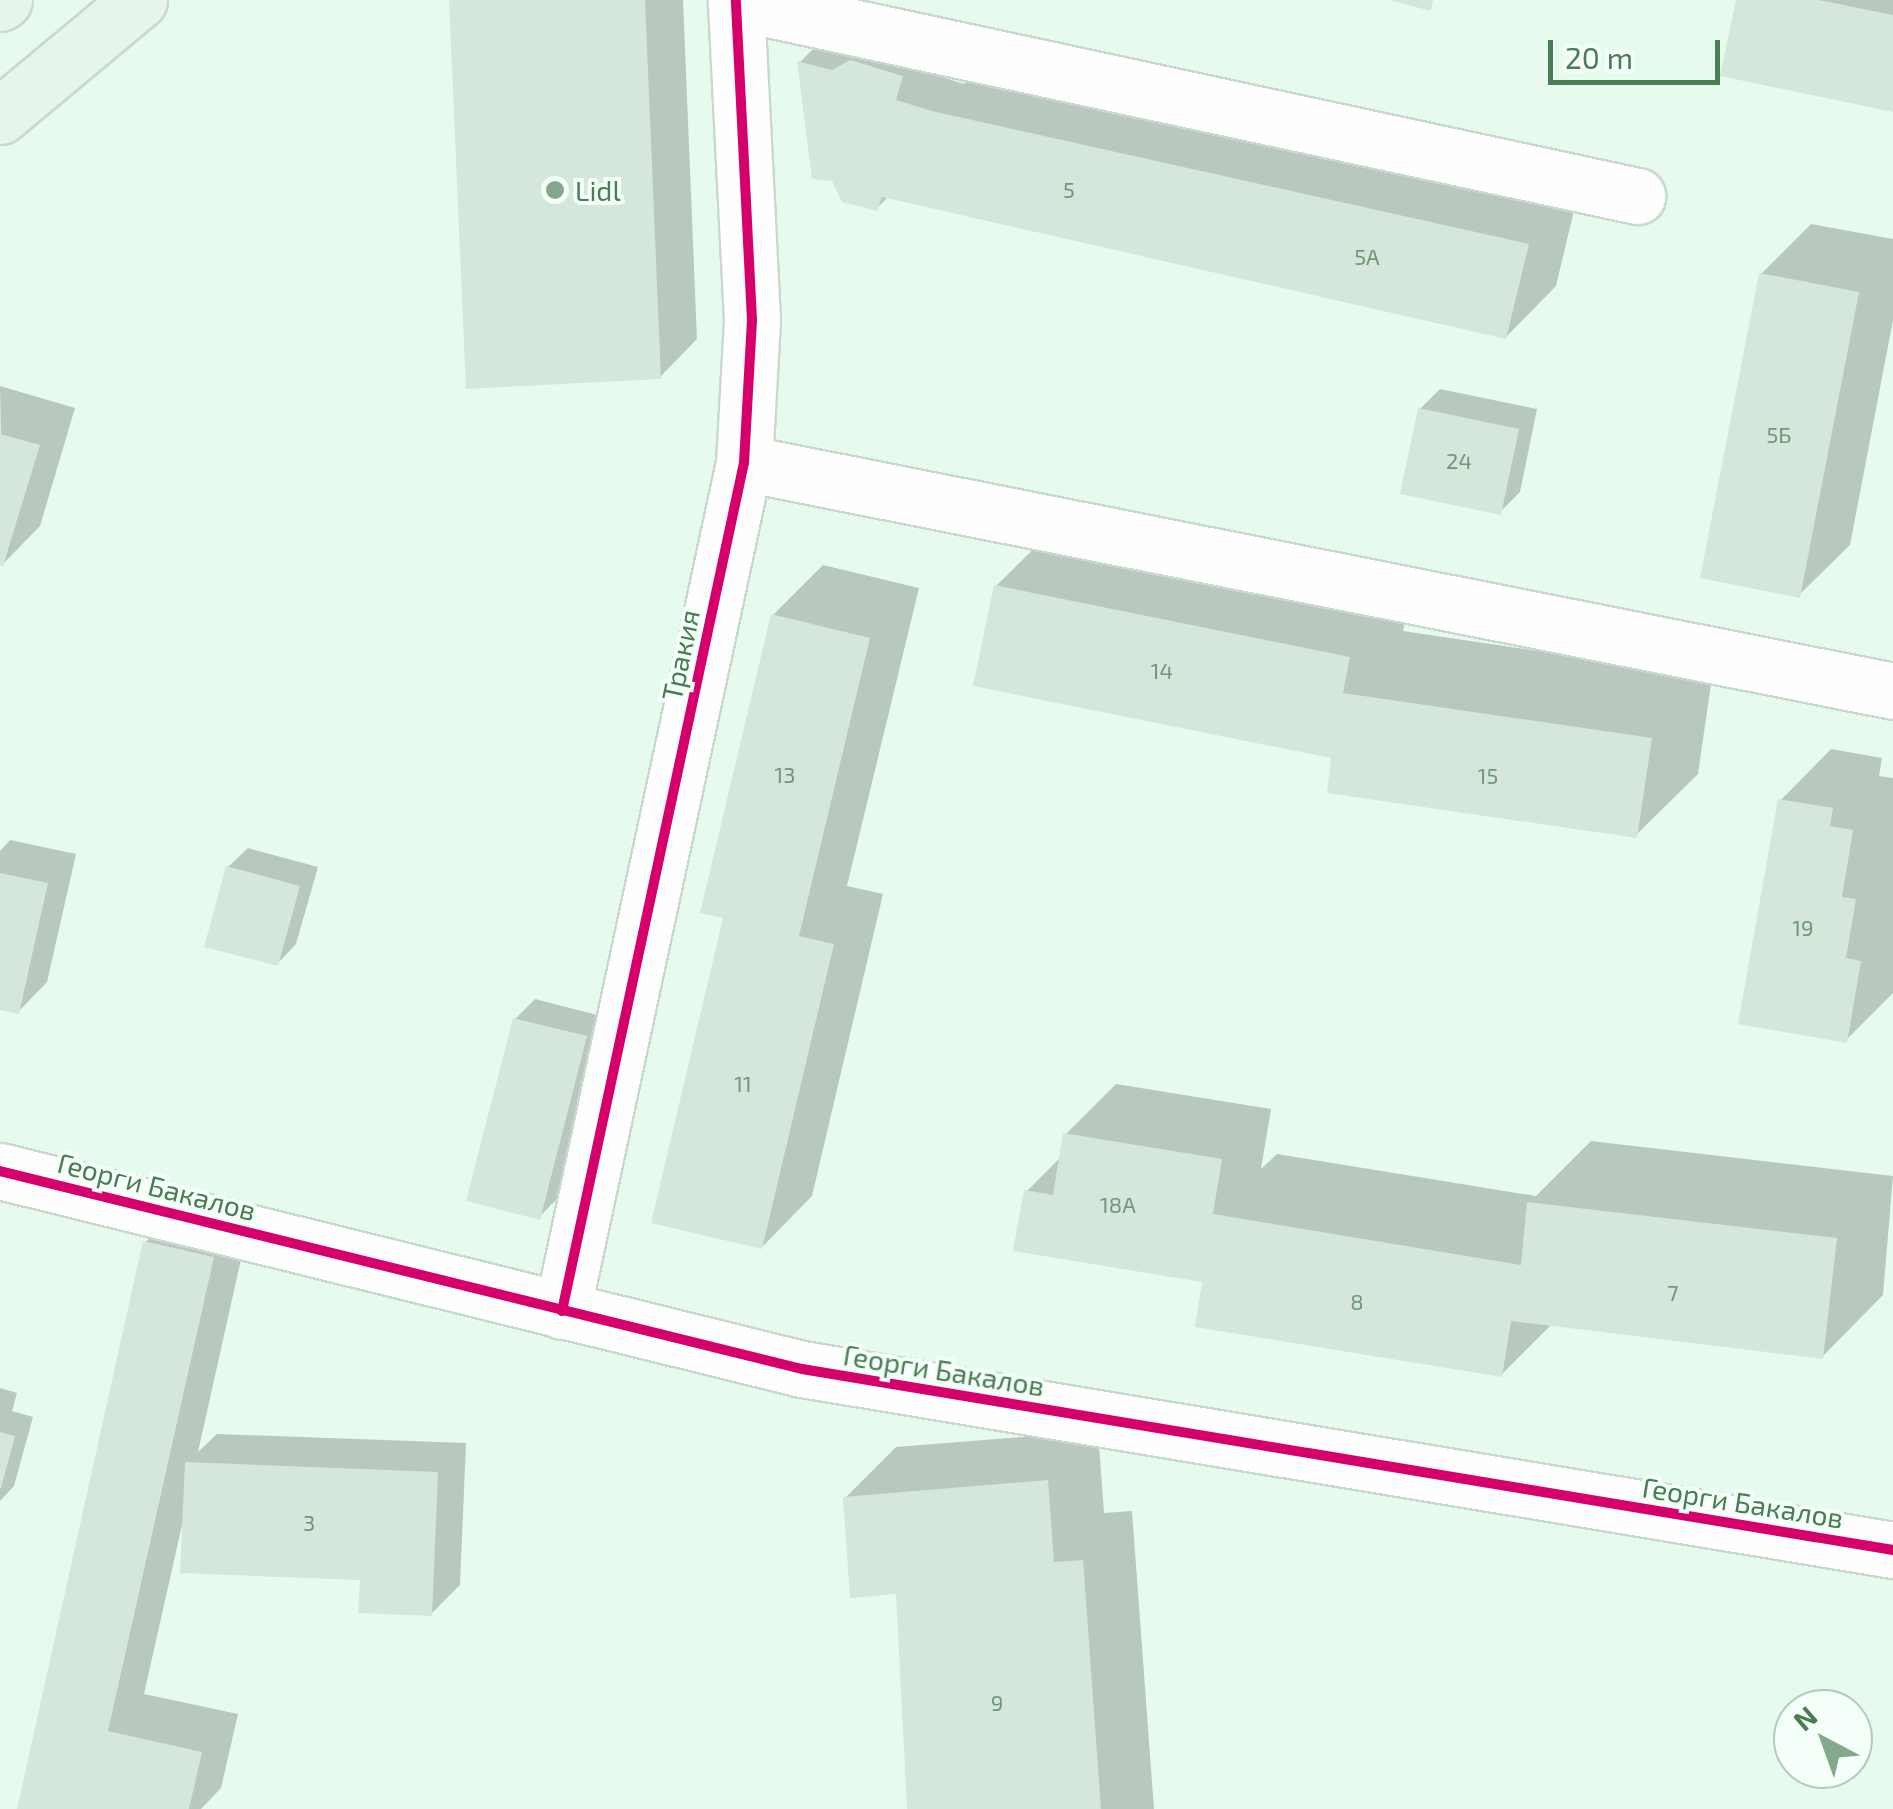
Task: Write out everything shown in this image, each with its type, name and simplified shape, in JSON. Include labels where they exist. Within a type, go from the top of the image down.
[{"type":"main road","points":[[0,116],[139,0]]},
{"type":"street","points":[[736,1],[1637,196]]},
{"type":"street","name":"Тракия","points":[[562,1310],[744,463],[752,320],[736,1]]},
{"type":"street","points":[[744,463],[1893,690]]},
{"type":"street","name":"Георги Бакалов","points":[[0,1170],[802,1369],[1893,1550]]},
{"type":"shaded area","points":[[0,0],[1893,0],[1893,1809],[0,1809]]},
{"type":"building","name":"Lidl","points":[[449,0],[645,0],[661,379],[466,389]]},
{"type":"building","points":[[1389,0],[1433,0],[1431,11]]},
{"type":"building","points":[[1736,0],[1819,0],[1893,15],[1893,112],[1720,76]]},
{"type":"building","points":[[850,60],[903,76],[896,100],[932,111],[1529,244],[1506,339],[882,197],[877,211],[842,202],[832,181],[812,179],[797,61],[832,70]]},
{"type":"building","points":[[1759,273],[1859,292],[1800,598],[1700,578]]},
{"type":"building","points":[[1418,408],[1519,429],[1501,515],[1400,494]]},
{"type":"building","points":[[0,434],[40,445],[3,566],[0,565]]},
{"type":"building","points":[[994,585],[1350,657],[1343,693],[1652,738],[1637,838],[1327,793],[1331,758],[973,686]]},
{"type":"building","points":[[771,614],[870,638],[799,936],[834,944],[762,1249],[651,1223],[723,918],[700,913]]},
{"type":"building","points":[[1778,799],[1833,808],[1830,826],[1853,830],[1842,897],[1856,899],[1846,958],[1861,961],[1847,1043],[1738,1024]]},
{"type":"building","points":[[226,866],[300,886],[278,966],[204,947]]},
{"type":"building","points":[[0,873],[48,883],[19,1014],[0,1010]]},
{"type":"building","points":[[513,1018],[587,1036],[540,1220],[466,1201]]},
{"type":"building","points":[[1063,1133],[1222,1159],[1213,1214],[1521,1265],[1527,1202],[1837,1238],[1823,1359],[1511,1321],[1502,1377],[1195,1327],[1202,1282],[1013,1251],[1024,1190],[1053,1195]]},
{"type":"building","points":[[143,1241],[214,1257],[108,1731],[202,1752],[189,1809],[17,1809]]},
{"type":"building","points":[[0,1432],[15,1436],[1,1488],[0,1488]]},
{"type":"building","points":[[185,1462],[438,1472],[432,1616],[358,1613],[360,1580],[180,1573]]},
{"type":"building","points":[[1048,1480],[1054,1562],[1083,1560],[1101,1809],[907,1809],[896,1594],[850,1598],[843,1497]]},
{"type":"cycle path","points":[[562,1311],[744,463],[752,320],[736,0]]},
{"type":"cycle path","points":[[0,1171],[802,1369],[1893,1550]]},
{"type":"place","name":"Lidl","points":[[555,190]]}]
